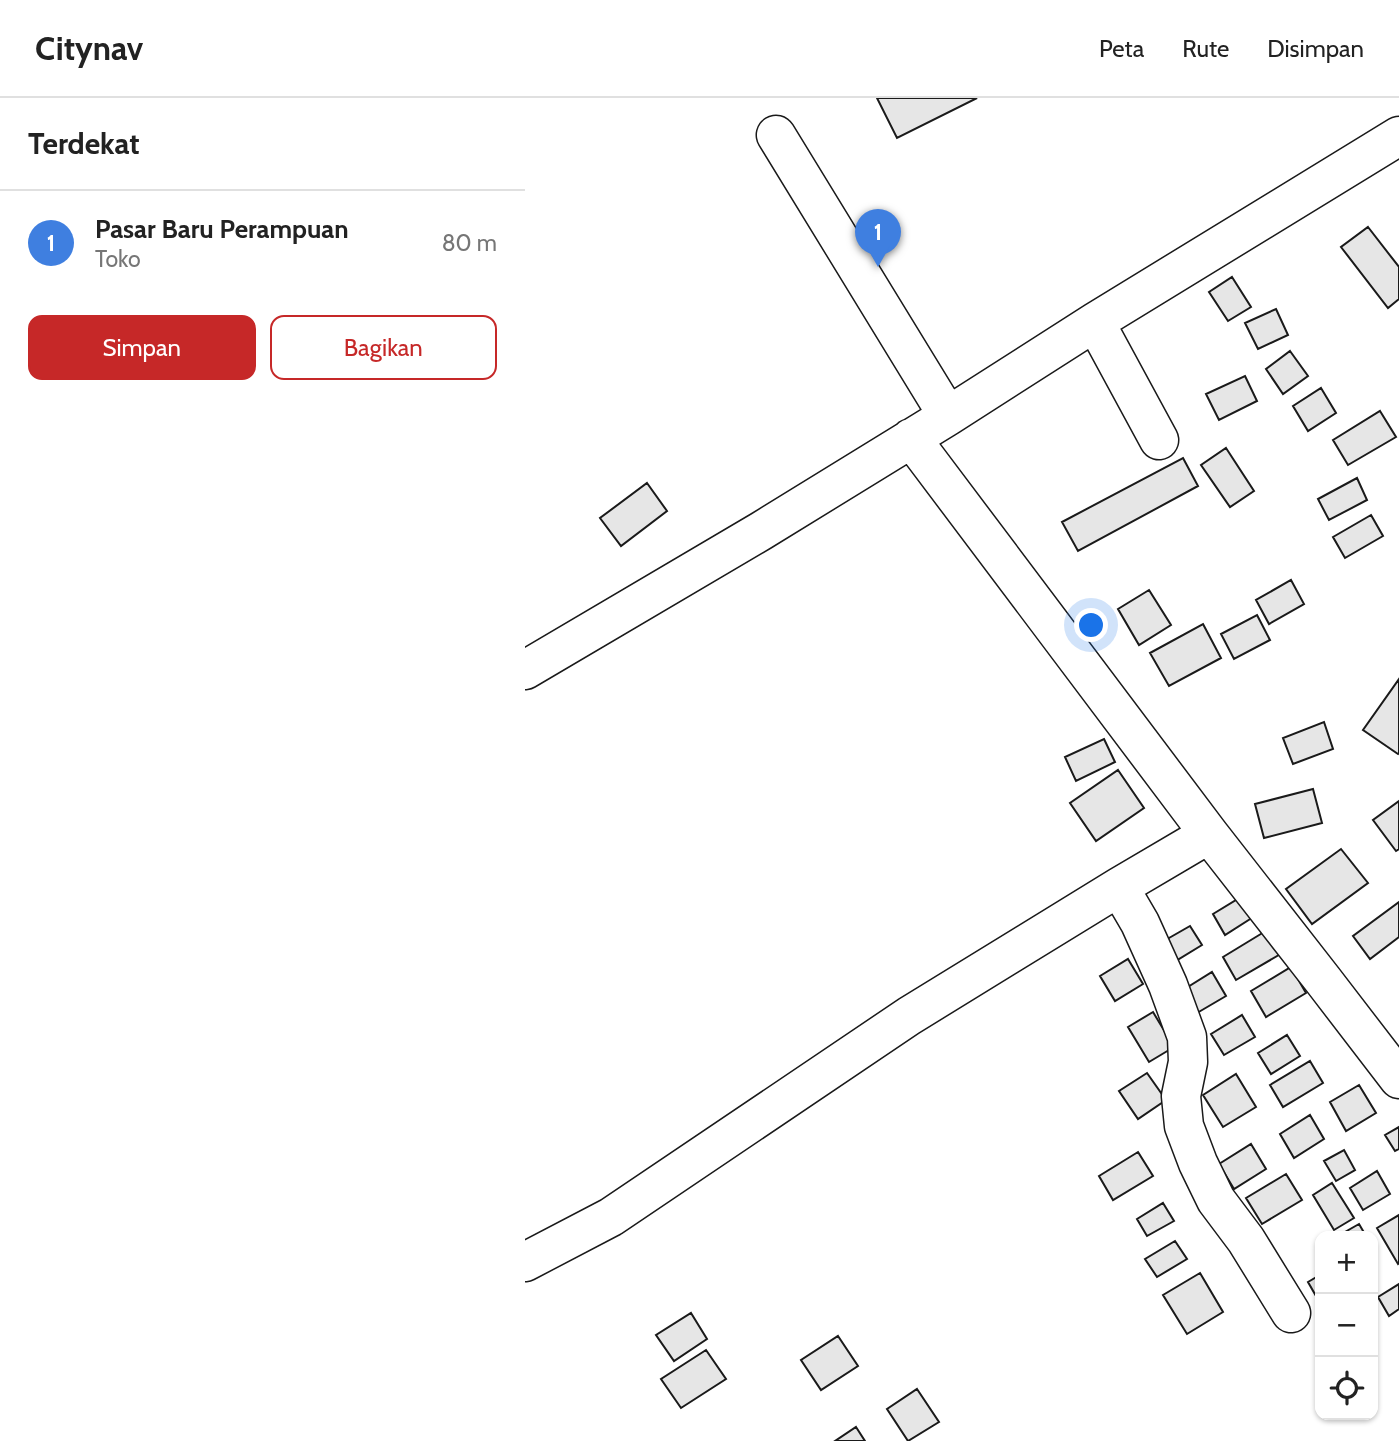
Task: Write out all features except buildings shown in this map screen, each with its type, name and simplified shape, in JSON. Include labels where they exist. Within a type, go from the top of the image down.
[{"type":"street","points":[[776,135],[949,416]]},
{"type":"street","points":[[525,670],[761,531],[1399,136]]},
{"type":"street","points":[[1095,322],[1159,440]]},
{"type":"street","points":[[911,438],[1209,834],[1399,1079]]},
{"type":"street","points":[[525,1262],[611,1217],[909,1016],[1209,834]]},
{"type":"street","points":[[1119,887],[1140,923],[1168,985],[1187,1037],[1188,1062],[1181,1096],[1184,1126],[1198,1163],[1216,1200],[1246,1240],[1291,1313]]},
{"type":"place","name":"Pasar Baru Perampuan","points":[[878,267]]}]
